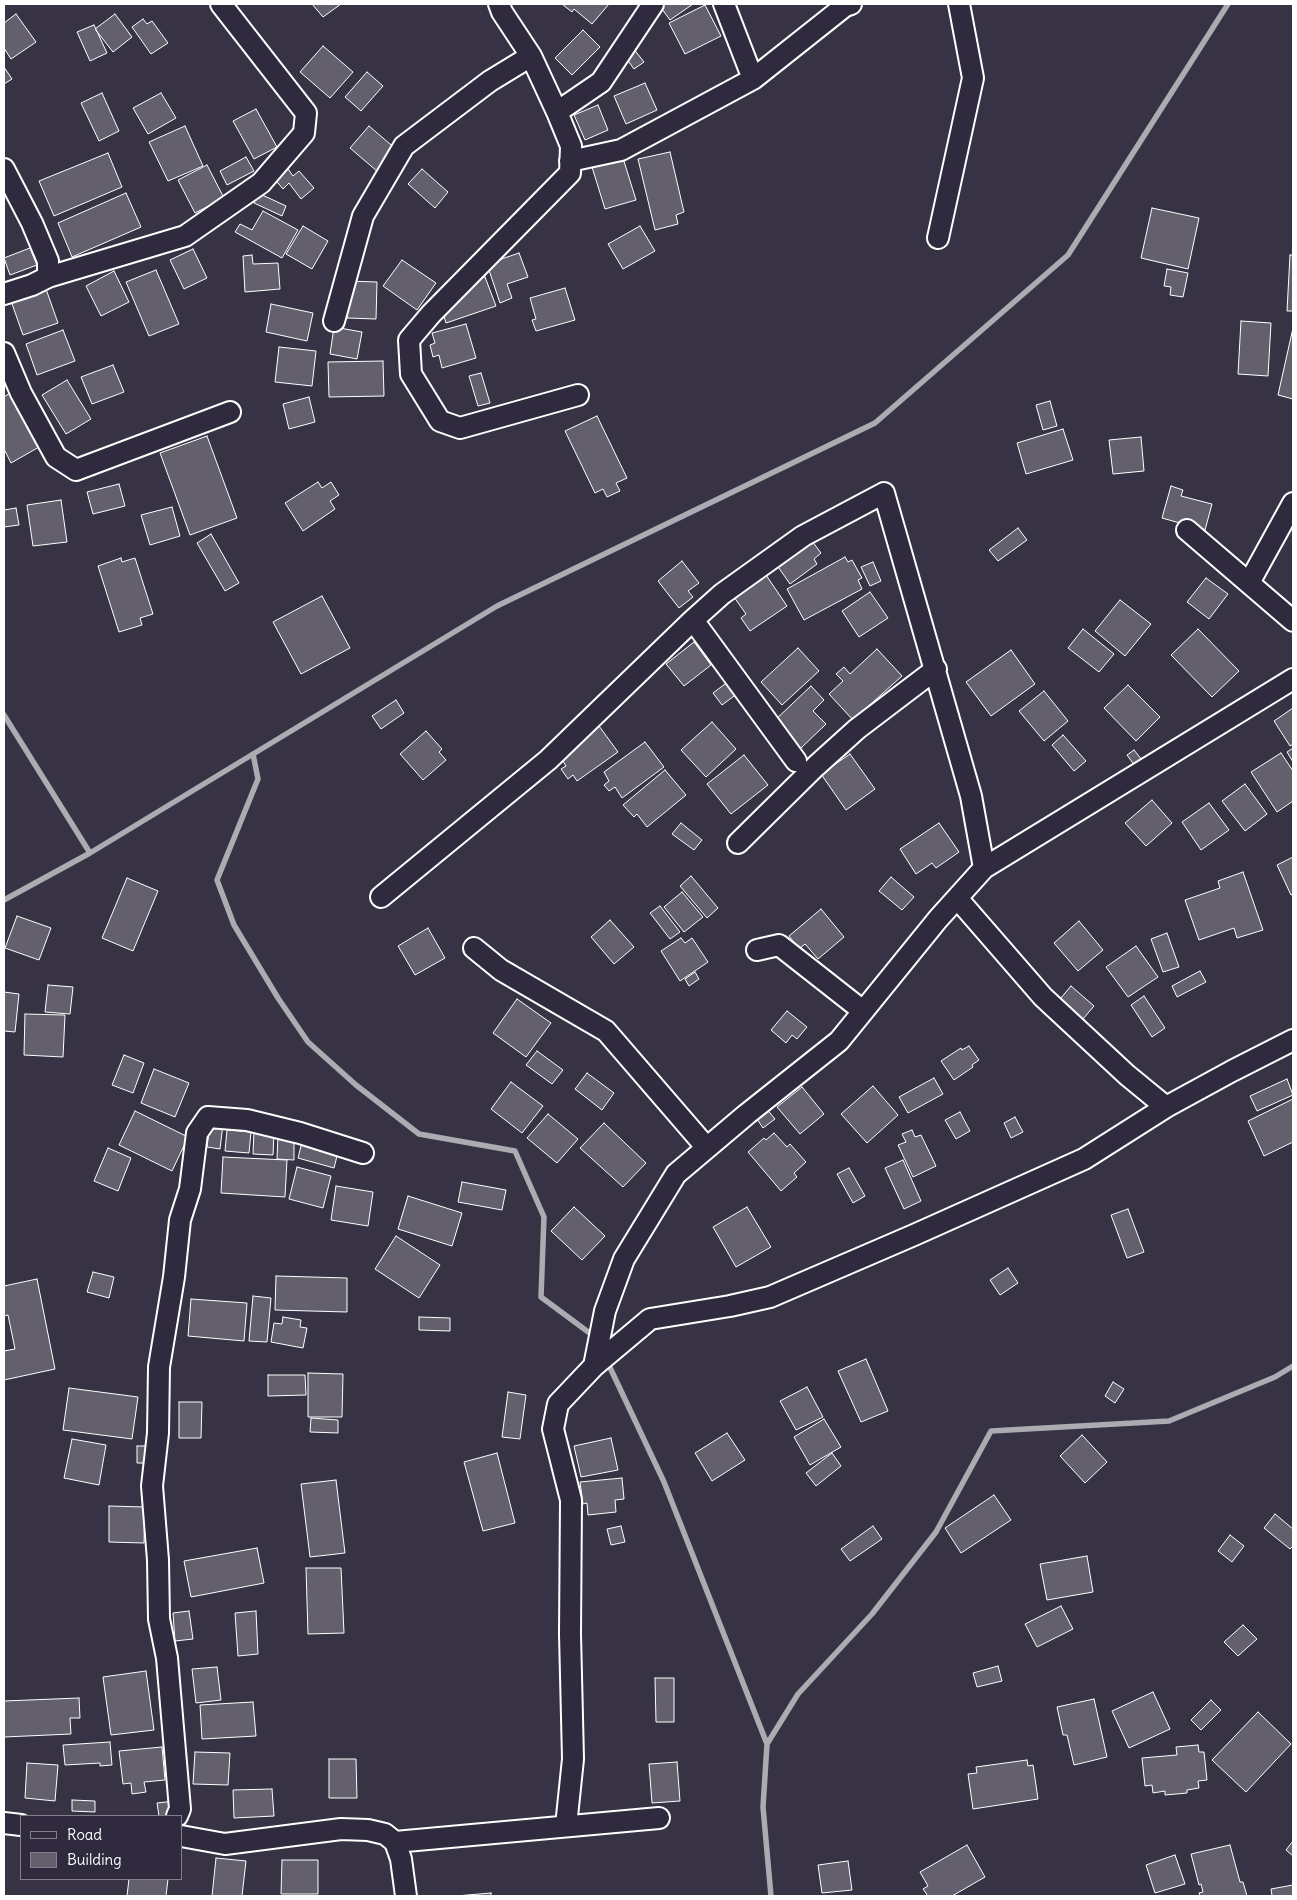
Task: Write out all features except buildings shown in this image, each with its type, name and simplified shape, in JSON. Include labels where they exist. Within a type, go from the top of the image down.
[{"type":"street","points":[[4,294],[32,285],[48,276],[185,236],[260,183],[304,133],[306,113],[221,4]]},
{"type":"street","points":[[499,4],[502,12],[531,56],[557,112],[571,146],[570,173],[431,314],[409,340],[412,374],[440,421],[460,428],[578,394]]},
{"type":"street","points":[[557,112],[601,82],[653,4]]},
{"type":"street","points":[[724,4],[754,79]]},
{"type":"street","points":[[570,160],[621,150],[754,79],[845,6],[851,4]]},
{"type":"street","points":[[938,238],[973,78],[960,4]]},
{"type":"street","points":[[334,321],[363,216],[404,146],[490,81],[531,56]]},
{"type":"street","points":[[4,169],[32,222],[48,260],[48,276]]},
{"type":"street","points":[[4,354],[21,393],[56,457],[76,470],[230,412]]},
{"type":"street","points":[[381,897],[548,760],[722,594],[803,536],[884,493],[971,796],[984,868]]},
{"type":"street","points":[[1249,583],[1293,504]]},
{"type":"street","points":[[1187,530],[1293,621]]},
{"type":"street","points":[[693,620],[796,761]]},
{"type":"street","points":[[738,843],[816,766],[858,730],[936,669]]},
{"type":"street","points":[[594,1366],[605,1311],[624,1259],[676,1174],[747,1114],[839,1041],[938,919],[984,868],[1293,679]]},
{"type":"street","points":[[957,898],[1043,997],[1127,1075],[1166,1107]]},
{"type":"street","points":[[757,950],[779,945],[864,1011]]},
{"type":"street","points":[[474,948],[501,970],[606,1031],[707,1148]]},
{"type":"street","points":[[566,1826],[573,1759],[570,1634],[571,1500],[553,1429],[558,1404],[594,1366],[650,1319],[730,1306],[770,1297],[1084,1159],[1166,1107],[1293,1040]]},
{"type":"street","points":[[177,1815],[180,1809],[167,1658],[159,1619],[158,1560],[152,1486],[158,1434],[159,1367],[174,1277],[180,1220],[190,1189],[197,1133],[208,1117],[247,1120],[300,1133],[363,1153]]},
{"type":"street","points":[[394,1842],[658,1818]]},
{"type":"street","points":[[4,1823],[20,1825]]},
{"type":"street","points":[[182,1836],[225,1844],[341,1829],[368,1830],[385,1834],[394,1842],[401,1859],[406,1896]]},
{"type":"waterway","points":[[4,900],[90,853],[497,606],[875,423],[1068,255],[1228,4]]},
{"type":"waterway","points":[[4,715],[90,853]]},
{"type":"waterway","points":[[253,754],[258,779],[217,880],[234,925],[278,998],[308,1042],[356,1085],[419,1134],[515,1151],[544,1217],[541,1297],[595,1337]]},
{"type":"waterway","points":[[606,1359],[664,1482],[767,1744],[763,1807],[771,1896]]},
{"type":"waterway","points":[[767,1744],[798,1694],[872,1614],[936,1532],[991,1431],[1169,1421],[1275,1377],[1293,1366]]}]
